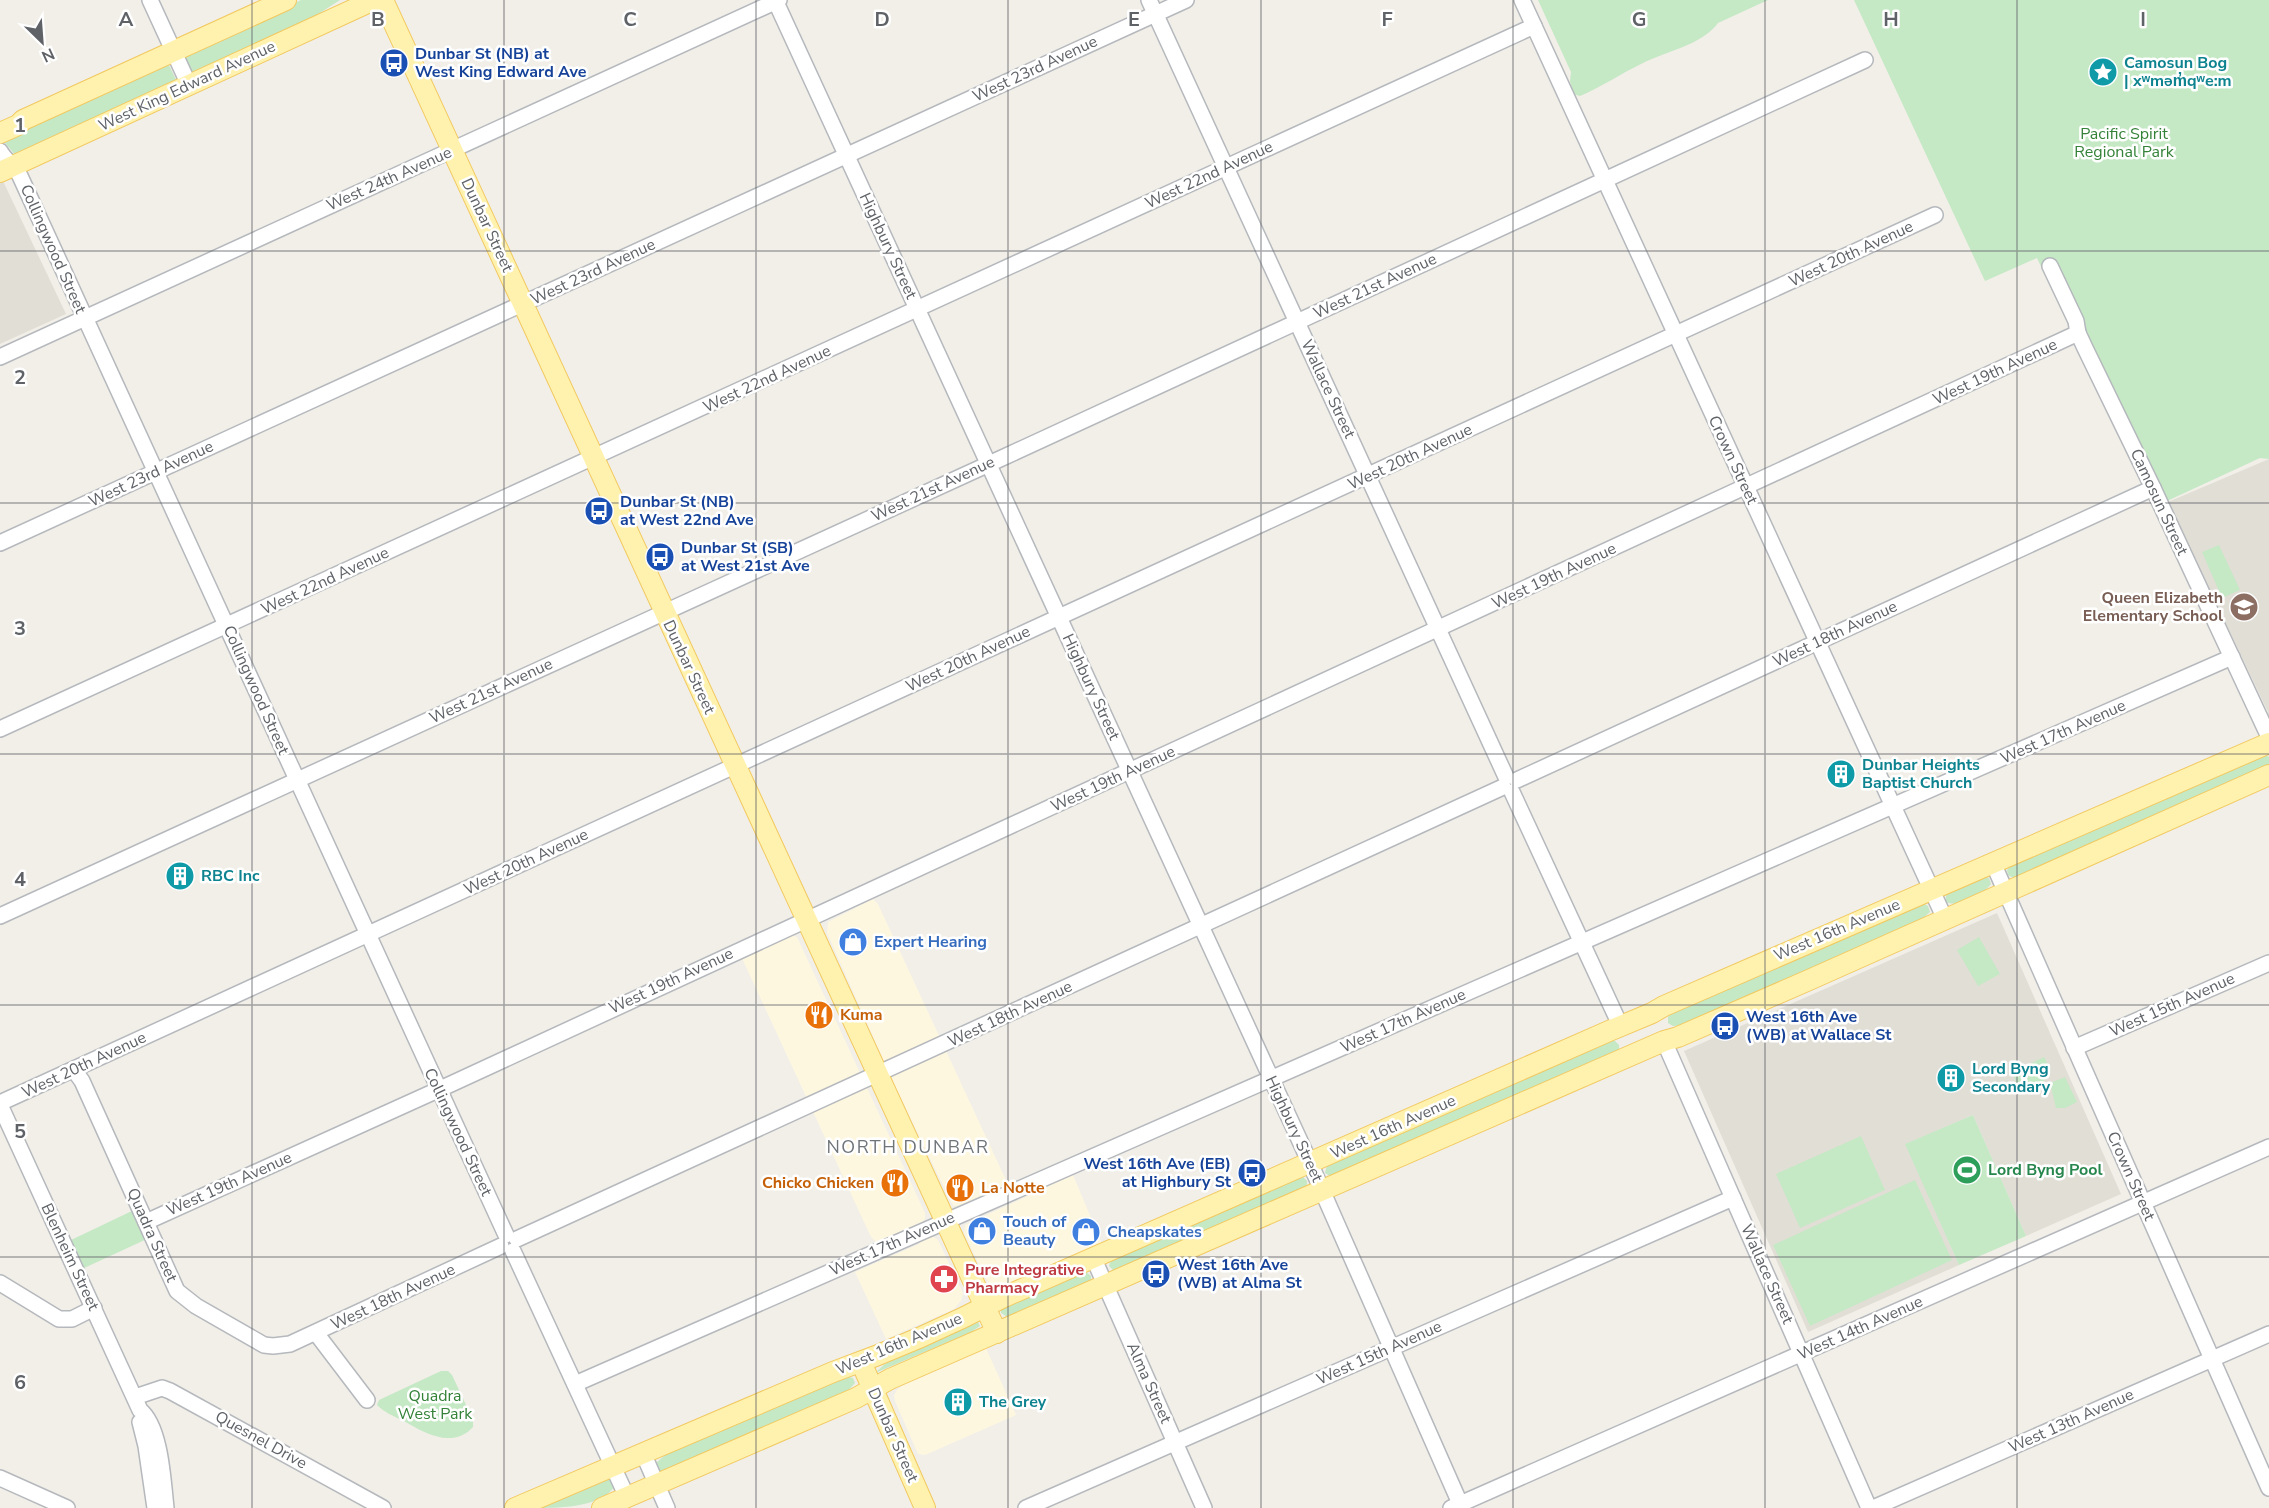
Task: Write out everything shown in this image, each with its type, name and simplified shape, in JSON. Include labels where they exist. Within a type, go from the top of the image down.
[{"type":"main road","points":[[0,133],[18,125],[23,120],[286,0]]},
{"type":"main road","points":[[319,26],[323,17],[345,0]]},
{"type":"main road","name":"West King Edward Avenue","points":[[7,169],[374,0]]},
{"type":"main road","name":"Dunbar Street","points":[[383,0],[997,1333]]},
{"type":"main road","name":"West 16th Avenue","points":[[516,1508],[861,1362],[1093,1257],[2269,743]]},
{"type":"main road","name":"West 16th Avenue","points":[[602,1508],[1322,1190],[1664,1041],[1678,1037],[2269,775]]},
{"type":"main road","name":"Dunbar Street","points":[[861,1362],[925,1508]]},
{"type":"street","points":[[150,0],[189,85]]},
{"type":"street","name":"West 24th Avenue","points":[[0,357],[776,0]]},
{"type":"street","name":"Highbury Street","points":[[776,0],[1310,1163],[1458,1507]]},
{"type":"street","name":"West 23rd Avenue","points":[[0,543],[846,156],[1153,7],[1186,0]]},
{"type":"street","name":"Crown Street","points":[[1522,0],[1945,919]]},
{"type":"street","name":"Wallace Street","points":[[1153,7],[1621,1027]]},
{"type":"street","name":"West 22nd Avenue","points":[[0,729],[1534,26]]},
{"type":"street","name":"West 21st Avenue","points":[[0,916],[1865,60]]},
{"type":"street","name":"Collingwood Street","points":[[0,150],[7,162],[7,169],[85,319],[366,935],[627,1497]]},
{"type":"street","name":"West 20th Avenue","points":[[0,1104],[1935,215]]},
{"type":"street","name":"Camosun Street","points":[[2050,266],[2076,321],[2079,333],[2269,737]]},
{"type":"street","name":"West 19th Avenue","points":[[146,1222],[2079,333]]},
{"type":"street","name":"West 18th Avenue","points":[[284,1346],[2153,488]]},
{"type":"street","name":"West 17th Avenue","points":[[575,1384],[2232,657]]},
{"type":"street","name":"Crown Street","points":[[1993,863],[2269,1488]]},
{"type":"street","name":"West 15th Avenue","points":[[2074,1048],[2269,963]]},
{"type":"street","name":"Wallace Street","points":[[1664,1041],[1871,1508]]},
{"type":"street","name":"Quadra Street","points":[[74,1070],[82,1081],[177,1291],[196,1306],[264,1345],[284,1346]]},
{"type":"street","name":"Blenheim Street","points":[[0,1104],[138,1404],[148,1417],[158,1445],[166,1508]]},
{"type":"street","name":"West 14th Avenue","points":[[1458,1507],[2269,1147]]},
{"type":"street","name":"West 15th Avenue","points":[[1026,1508],[1733,1198]]},
{"type":"street","name":"Alma Street","points":[[1093,1257],[1204,1508]]},
{"type":"street","points":[[0,1283],[59,1319],[72,1319],[94,1308]]},
{"type":"street","points":[[316,1333],[367,1400]]},
{"type":"street","name":"West 13th Avenue","points":[[1871,1508],[2269,1334]]},
{"type":"street","name":"Quesnel Drive","points":[[138,1404],[162,1388],[170,1391],[383,1508]]},
{"type":"street","name":"Blenheim Street","points":[[138,1404],[155,1508]]},
{"type":"street","points":[[643,1453],[667,1508]]},
{"type":"street","points":[[0,1478],[67,1508]]},
{"type":"shaded area","points":[[2,179],[66,314],[0,344],[0,180]]},
{"type":"shaded area","name":"Queen Elizabeth Elementary School","points":[[2269,459],[2269,723],[2266,716],[2268,712],[2168,502]]},
{"type":"shaded area","points":[[873,899],[878,904],[1005,1178],[1005,1186],[961,1205],[954,1206],[951,1202],[894,1084],[827,933],[828,922]]},
{"type":"shaded area","name":"Lord Byng Secondary","points":[[1997,913],[2121,1194],[2026,1236],[1973,1115],[1906,1144],[1959,1265],[1808,1332],[1684,1051]]},
{"type":"shaded area","points":[[792,935],[797,937],[925,1213],[925,1219],[922,1222],[876,1242],[871,1237],[741,956]]},
{"type":"shaded area","points":[[1073,1175],[1102,1244],[997,1290],[990,1287],[964,1233],[965,1225]]},
{"type":"shaded area","points":[[928,1236],[938,1240],[963,1293],[961,1301],[954,1309],[886,1339],[855,1272],[919,1244]]},
{"type":"shaded area","name":"The Grey","points":[[986,1348],[1016,1415],[925,1455],[918,1454],[895,1401],[894,1395],[897,1390],[903,1385]]},
{"type":"green space","points":[[301,0],[340,0],[312,18],[192,74],[184,57],[187,53]]},
{"type":"green space","points":[[1538,0],[1768,0],[1718,23],[1711,31],[1694,42],[1643,63],[1580,96],[1573,94],[1570,81],[1571,72]]},
{"type":"green space","name":"Pacific Spirit Regional Park","points":[[1854,0],[2269,0],[2269,459],[2260,458],[2154,507],[2037,258],[1985,281]]},
{"type":"green space","points":[[168,63],[177,82],[17,157],[0,137]]},
{"type":"green space","points":[[2219,545],[2240,590],[2222,598],[2202,552]]},
{"type":"green space","points":[[2265,755],[2269,757],[2269,765],[2262,770],[2015,879],[2008,875],[2007,870],[2011,865]]},
{"type":"green space","points":[[1985,877],[1989,878],[1991,884],[1976,896],[1964,902],[1946,902],[1946,892]]},
{"type":"green space","points":[[1910,905],[1928,906],[1930,912],[1914,926],[1689,1025],[1673,1026],[1668,1023],[1668,1017],[1675,1008]]},
{"type":"green space","points":[[1979,937],[2000,974],[1978,986],[1957,950]]},
{"type":"green space","points":[[1603,1039],[1615,1041],[1619,1045],[1619,1049],[1612,1058],[1347,1174],[1330,1176],[1325,1173],[1327,1165]]},
{"type":"green space","points":[[2044,1057],[2051,1070],[2041,1085],[2021,1093],[2012,1072]]},
{"type":"green space","points":[[2065,1077],[2077,1102],[2065,1108],[2056,1108],[2050,1083]]},
{"type":"green space","name":"Lord Byng Pool","points":[[1973,1115],[2026,1236],[1959,1265],[1905,1144]]},
{"type":"green space","points":[[1861,1136],[1885,1190],[1800,1228],[1776,1174]]},
{"type":"green space","points":[[1303,1177],[1307,1185],[1297,1197],[1115,1272],[1109,1266],[1111,1260],[1285,1180]]},
{"type":"green space","points":[[1915,1180],[1952,1260],[1810,1326],[1773,1245]]},
{"type":"green space","points":[[136,1209],[149,1238],[82,1269],[69,1241]]},
{"type":"green space","points":[[1086,1272],[1091,1276],[1091,1281],[1009,1318],[1001,1313],[1001,1308],[1074,1273]]},
{"type":"green space","points":[[978,1322],[980,1326],[971,1332],[875,1373],[885,1364]]},
{"type":"green space","name":"Quadra West Park","points":[[441,1371],[448,1371],[452,1375],[473,1420],[473,1427],[465,1434],[447,1438],[437,1437],[377,1405],[379,1400]]},
{"type":"green space","points":[[835,1378],[853,1378],[855,1383],[844,1395],[679,1467],[660,1471],[655,1466],[670,1451]]},
{"type":"green space","points":[[610,1475],[615,1486],[600,1499],[578,1505],[533,1508]]},
{"type":"place","name":"Dunbar St (NB) at West King Edward Ave","points":[[394,63]]},
{"type":"place","name":"Camosun Bog | xʷməm̓qʷe:m","points":[[2103,72]]},
{"type":"place","name":"Dunbar St (NB) at West 22nd Ave","points":[[599,511]]},
{"type":"place","name":"Dunbar St (SB) at West 21st Ave","points":[[660,557]]},
{"type":"place","name":"Queen Elizabeth Elementary School","points":[[2244,607]]},
{"type":"place","name":"Dunbar Heights Baptist Church","points":[[1841,774]]},
{"type":"place","name":"RBC Inc","points":[[180,876]]},
{"type":"place","name":"Expert Hearing","points":[[853,942]]},
{"type":"place","name":"Kuma","points":[[819,1015]]},
{"type":"place","name":"West 16th Ave (WB) at Wallace St","points":[[1725,1026]]},
{"type":"place","name":"Lord Byng Secondary","points":[[1951,1078]]},
{"type":"place","name":"Lord Byng Pool","points":[[1967,1170]]},
{"type":"place","name":"West 16th Ave (EB) at Highbury St","points":[[1252,1173]]},
{"type":"place","name":"Chicko Chicken","points":[[895,1183]]},
{"type":"place","name":"La Notte","points":[[960,1188]]},
{"type":"place","name":"Touch of Beauty","points":[[982,1231]]},
{"type":"place","name":"Cheapskates","points":[[1086,1232]]},
{"type":"place","name":"West 16th Ave (WB) at Alma St","points":[[1156,1274]]},
{"type":"place","name":"Pure Integrative Pharmacy","points":[[944,1279]]},
{"type":"place","name":"The Grey","points":[[958,1402]]},
{"type":"district","name":"NORTH DUNBAR","points":[[908,1147]]}]
